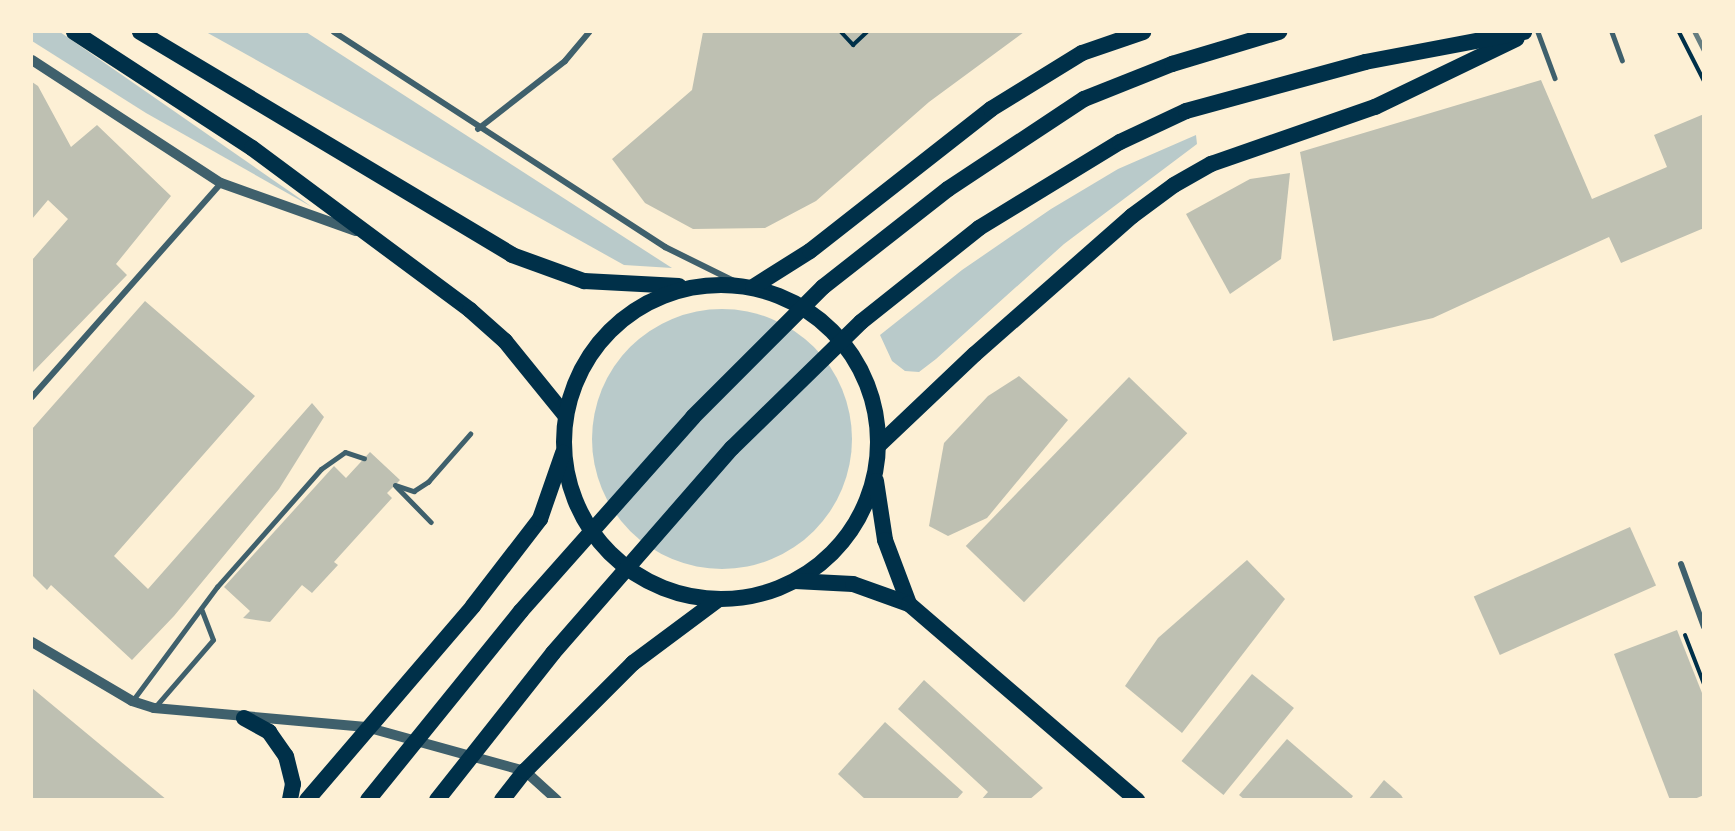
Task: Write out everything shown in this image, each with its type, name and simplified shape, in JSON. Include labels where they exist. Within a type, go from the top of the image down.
[{"type":"highway","points":[[74,32],[252,148],[505,341],[565,416]]},
{"type":"highway","points":[[140,32],[512,255],[584,281],[748,287],[794,302],[829,328],[856,362],[873,402],[879,445],[876,473],[865,507],[847,537],[823,562],[795,581],[770,592],[718,599],[685,595],[654,584],[625,566],[600,542],[582,514],[569,483],[564,450],[565,416],[580,370],[608,331],[646,302],[692,286]]},
{"type":"highway","points":[[748,287],[810,252],[991,109],[1082,52],[1143,32]]},
{"type":"highway","points":[[368,800],[521,611],[693,417],[823,286],[948,189],[1084,99],[1172,64],[1279,32]]},
{"type":"highway","points":[[437,800],[553,653],[732,448],[861,322],[979,228],[1120,142],[1186,111],[1365,62],[1524,32]]},
{"type":"highway","points":[[879,445],[975,354],[1132,216],[1174,185],[1211,164],[1375,107],[1532,32]]},
{"type":"highway","points":[[307,800],[366,727],[473,606],[540,519],[564,450]]},
{"type":"highway","points":[[876,473],[885,540],[909,604]]},
{"type":"highway","points":[[795,581],[853,584],[909,604],[1137,800]]},
{"type":"highway","points":[[502,800],[525,771],[633,663],[718,599]]},
{"type":"highway","points":[[244,717],[269,732],[286,756],[293,784],[290,800]]},
{"type":"street","points":[[334,32],[478,129],[665,247],[748,287]]},
{"type":"street","points":[[478,129],[565,61],[589,32]]},
{"type":"street","points":[[32,60],[221,183],[368,235]]},
{"type":"street","points":[[32,397],[221,183]]},
{"type":"street","points":[[1681,564],[1704,627]]},
{"type":"street","points":[[32,642],[132,701],[154,708],[366,727],[525,771],[557,800]]},
{"type":"lane","points":[[1538,32],[1555,78]]},
{"type":"lane","points":[[1612,32],[1622,60]]},
{"type":"lane","points":[[431,522],[395,485],[414,491],[428,482],[470,434]]},
{"type":"lane","points":[[132,701],[202,611],[217,587],[321,469],[345,452],[364,458]]},
{"type":"lane","points":[[154,708],[213,640],[202,611]]},
{"type":"path","points":[[841,32],[853,45],[867,32]]},
{"type":"path","points":[[1679,32],[1704,81]]},
{"type":"shaded area","points":[[32,32],[60,32],[312,207],[146,113],[32,41]]},
{"type":"shaded area","points":[[206,32],[306,32],[672,268],[624,265]]},
{"type":"shaded area","points":[[1196,135],[1197,144],[1064,244],[919,372],[905,371],[892,361],[880,335],[962,270],[1051,209],[1118,169]]},
{"type":"shaded area","points":[[722,309],[747,312],[772,319],[794,331],[814,347],[830,367],[842,389],[849,414],[852,439],[849,464],[842,489],[830,511],[814,531],[794,547],[772,559],[747,566],[722,569],[697,566],[672,559],[650,547],[630,531],[614,511],[602,489],[595,464],[592,439],[595,414],[602,389],[614,367],[630,347],[650,331],[672,319],[697,312]]},
{"type":"building","points":[[703,32],[1024,32],[929,102],[816,201],[765,228],[693,229],[645,203],[612,159],[692,90]]},
{"type":"building","points":[[1541,80],[1592,199],[1667,167],[1654,135],[1704,114],[1704,228],[1621,263],[1609,237],[1433,318],[1333,341],[1300,152]]},
{"type":"building","points":[[32,82],[38,86],[71,147],[97,125],[171,196],[116,264],[127,275],[32,373],[32,260],[68,219],[48,200],[32,219]]},
{"type":"building","points":[[1290,173],[1281,259],[1230,294],[1186,214],[1250,179]]},
{"type":"building","points":[[145,301],[255,396],[114,556],[148,589],[312,403],[324,417],[279,489],[174,616],[132,660],[51,585],[47,590],[32,575],[32,429]]},
{"type":"building","points":[[1019,376],[1068,420],[987,518],[948,536],[929,526],[944,443],[988,396]]},
{"type":"building","points":[[1129,377],[1187,433],[1024,602],[966,546]]},
{"type":"building","points":[[370,452],[400,480],[387,493],[392,498],[334,562],[338,565],[312,593],[302,585],[270,622],[243,618],[250,611],[224,587],[334,466],[346,478]]},
{"type":"building","points":[[1630,527],[1656,585],[1500,655],[1474,597]]},
{"type":"building","points":[[1247,560],[1285,599],[1182,733],[1125,686],[1158,638]]},
{"type":"building","points":[[1677,630],[1704,698],[1704,795],[1692,800],[1670,800],[1614,654]]},
{"type":"building","points":[[1252,674],[1294,708],[1223,795],[1182,761]]},
{"type":"building","points":[[924,680],[1043,788],[1029,800],[981,800],[988,792],[898,709]]},
{"type":"building","points":[[32,688],[167,800],[32,800]]},
{"type":"building","points":[[885,722],[963,792],[956,800],[866,800],[838,774]]},
{"type":"building","points":[[1287,739],[1353,796],[1350,800],[1245,800],[1239,795]]},
{"type":"building","points":[[1384,780],[1401,795],[1404,800],[1368,800]]},
{"type":"railway","points":[[1695,32],[1704,50]]}]
